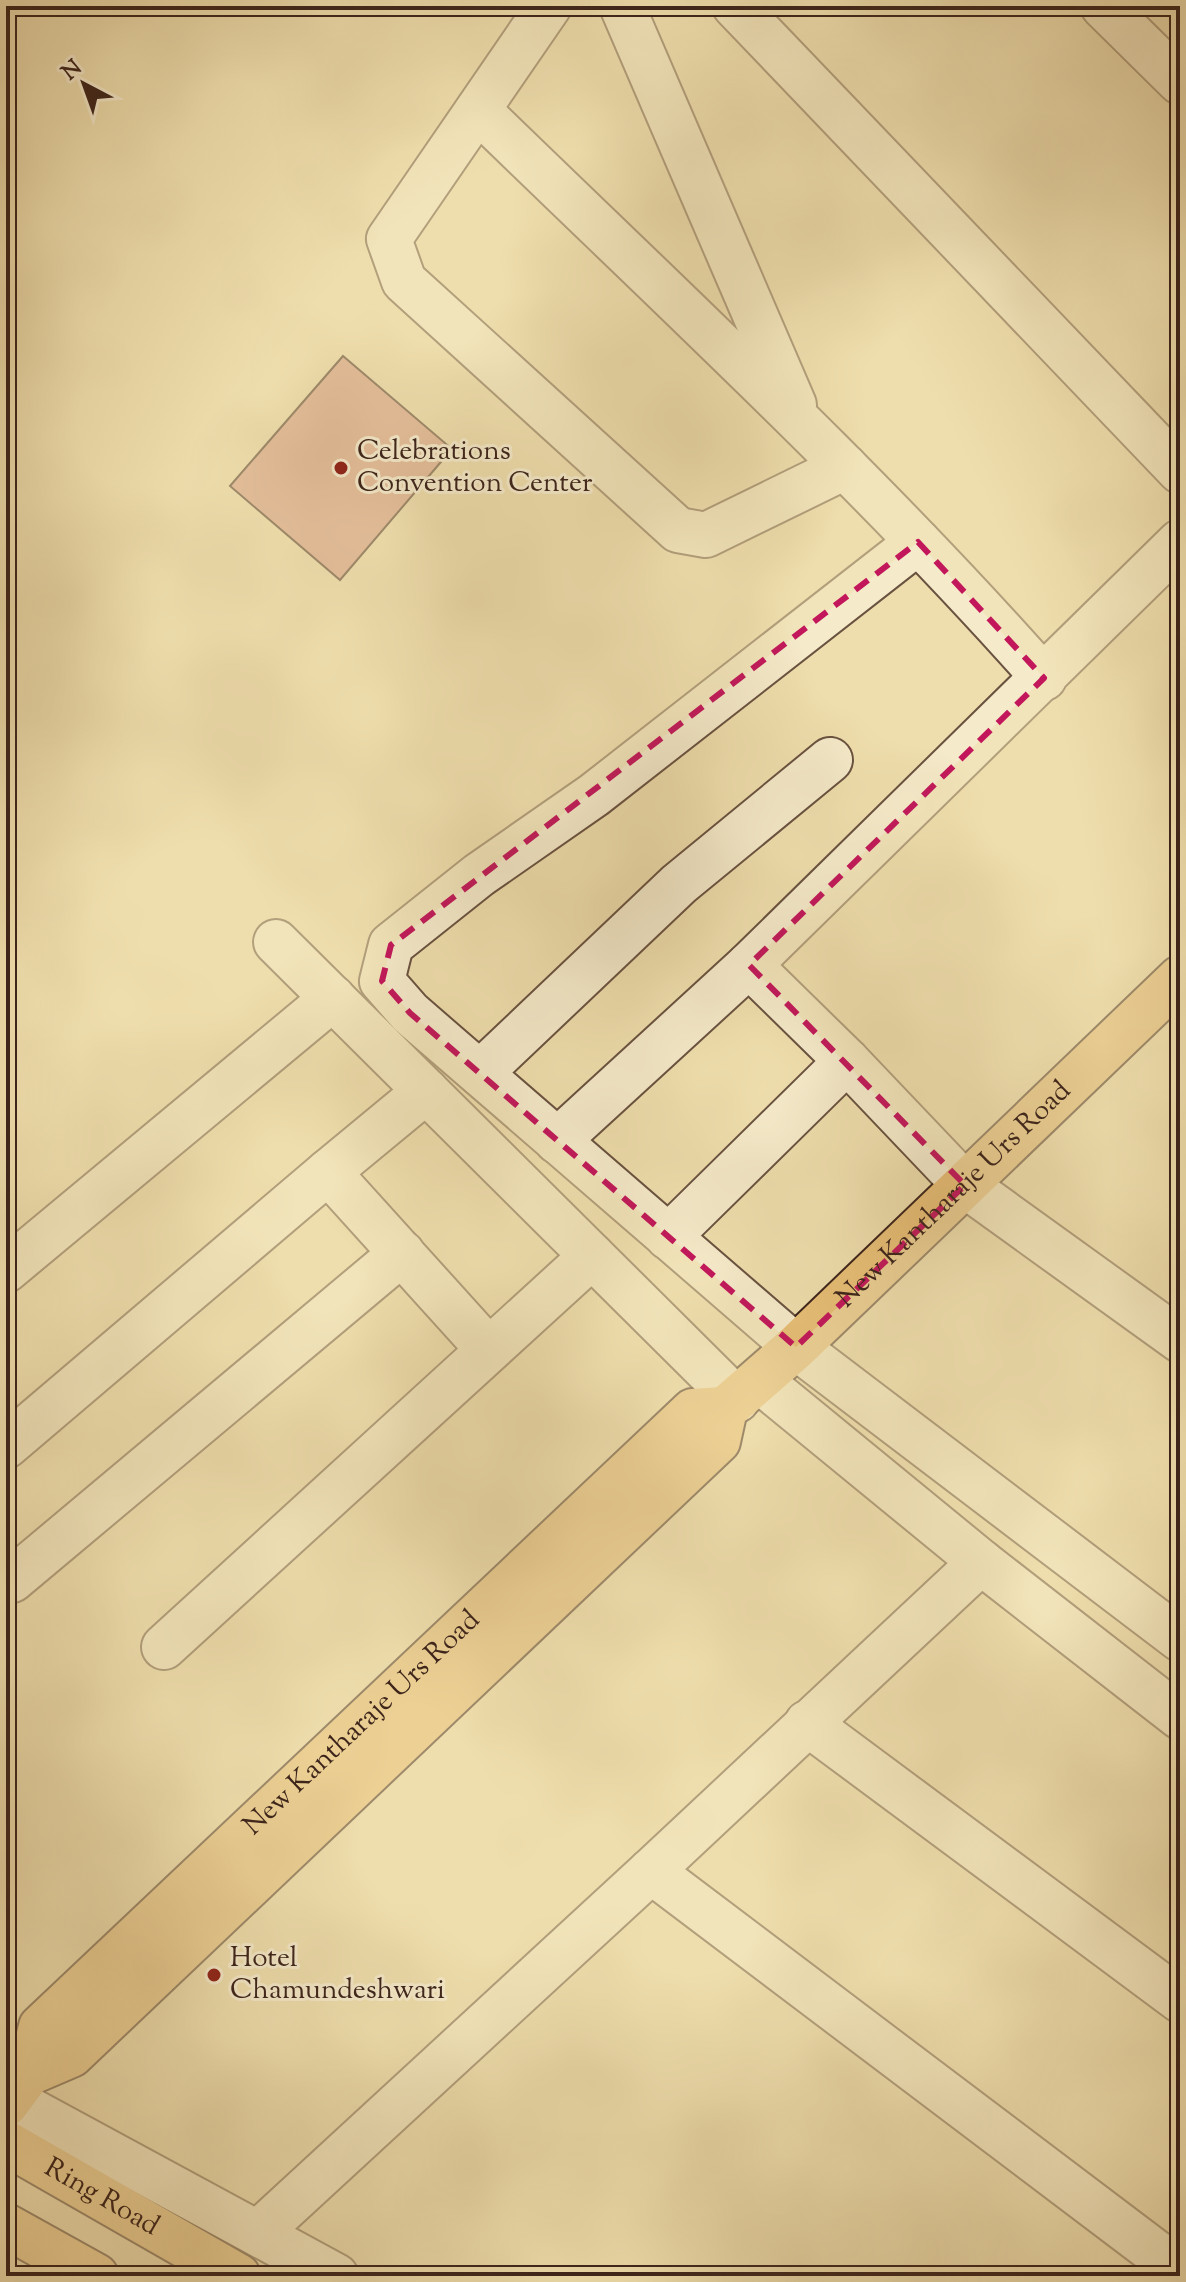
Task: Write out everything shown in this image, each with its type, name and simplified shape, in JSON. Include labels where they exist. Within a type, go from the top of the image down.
[{"type":"main road","name":"New Kantharaje Urs Road","points":[[13,2093],[71,2055],[707,1452],[718,1441],[740,1396],[796,1347],[1180,978]]},
{"type":"main road","name":"Ring Road","points":[[6,2143],[238,2276]]},
{"type":"main road","points":[[6,2226],[96,2276]]},
{"type":"street","points":[[549,6],[389,239],[404,281],[678,530],[706,535],[845,467]]},
{"type":"street","points":[[622,6],[803,426]]},
{"type":"street","points":[[735,6],[1180,471]]},
{"type":"street","points":[[1103,6],[1180,82]]},
{"type":"street","points":[[478,110],[845,467],[967,591],[1044,678]]},
{"type":"street","points":[[918,542],[607,785],[479,875],[391,945],[382,981],[410,1013],[796,1347],[1180,1639]]},
{"type":"street","points":[[557,1141],[749,965],[1180,542]]},
{"type":"street","points":[[480,1073],[679,884],[830,760]]},
{"type":"street","points":[[276,942],[592,1256],[740,1396],[981,1562],[1180,1717]]},
{"type":"street","points":[[749,965],[847,1061],[965,1185],[1180,1340]]},
{"type":"street","points":[[6,1270],[333,998]]},
{"type":"street","points":[[668,1237],[847,1061]]},
{"type":"street","points":[[6,1446],[426,1091]]},
{"type":"street","points":[[328,1172],[488,1349]]},
{"type":"street","points":[[12,1580],[402,1253]]},
{"type":"street","points":[[164,1647],[592,1256]]},
{"type":"street","points":[[258,2233],[981,1562]]},
{"type":"street","points":[[807,1723],[1180,2000]]},
{"type":"street","points":[[651,1871],[1142,2243],[1180,2267]]},
{"type":"street","points":[[13,2093],[336,2276]]},
{"type":"highlighted area","points":[[918,542],[1044,678],[749,965],[965,1185],[796,1347],[410,1013],[382,981],[391,945]]},
{"type":"building","name":"Celebrations Convention Center","points":[[343,356],[452,449],[340,580],[230,486]]},
{"type":"place","name":"Celebrations Convention Center","points":[[341,468]]},
{"type":"place","name":"Hotel Chamundeshwari","points":[[214,1975]]}]
